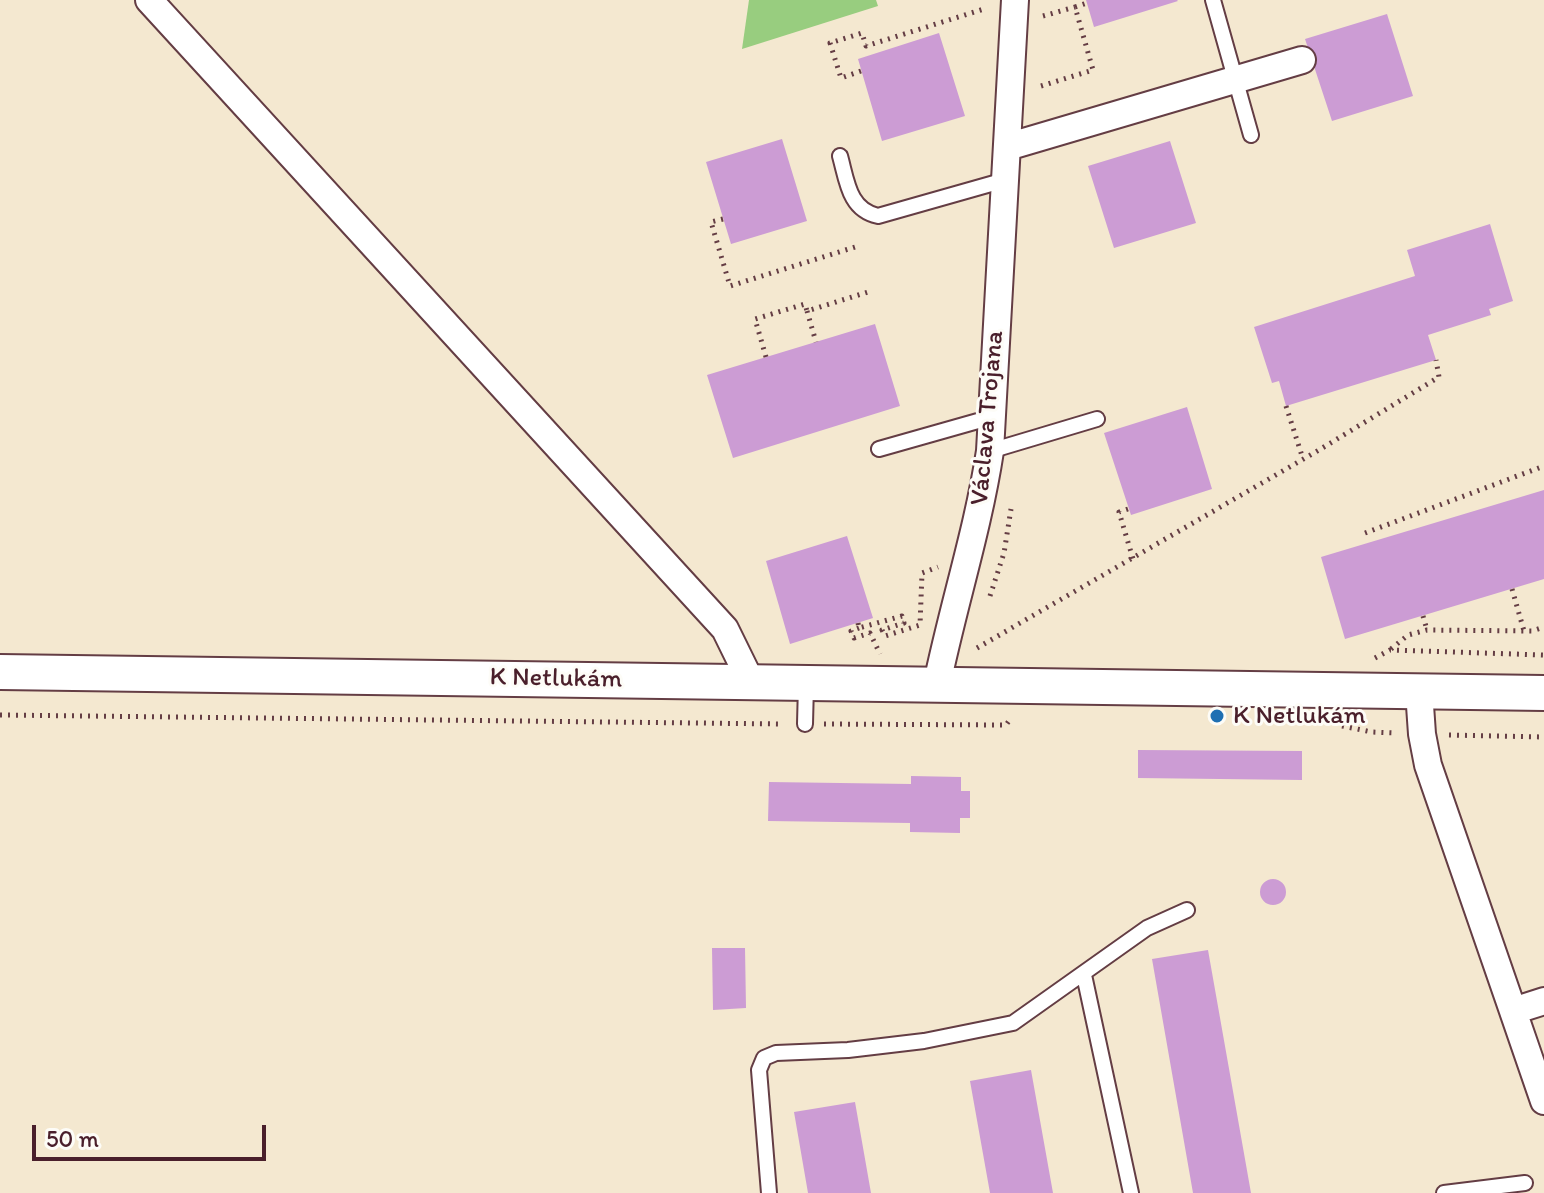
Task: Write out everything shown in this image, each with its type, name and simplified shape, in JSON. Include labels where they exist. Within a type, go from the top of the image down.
[{"type":"street","points":[[149,0],[725,629],[751,682]]},
{"type":"street","name":"Václava Trojana","points":[[937,684],[947,633],[982,507],[990,451],[1015,0]]},
{"type":"street","points":[[1007,147],[1302,60]]},
{"type":"street","name":"K Netlukám","points":[[0,672],[1544,693]]},
{"type":"street","points":[[1419,691],[1428,765],[1544,1101]]},
{"type":"street","points":[[1513,1011],[1544,1001]]},
{"type":"lane","points":[[1213,0],[1251,135]]},
{"type":"lane","points":[[840,156],[856,204],[866,213],[878,216],[1005,180]]},
{"type":"lane","points":[[879,449],[992,417]]},
{"type":"lane","points":[[990,451],[1097,419]]},
{"type":"lane","points":[[805,724],[806,683]]},
{"type":"lane","points":[[769,1193],[759,1070],[764,1058],[776,1053],[848,1050],[924,1041],[1013,1023],[1147,928],[1187,910]]},
{"type":"lane","points":[[1084,975],[1131,1193]]},
{"type":"lane","points":[[1444,1193],[1525,1183]]},
{"type":"path","points":[[1052,14],[1087,3]]},
{"type":"path","points":[[1041,86],[1093,70],[1075,7]]},
{"type":"path","points":[[861,71],[841,78],[830,43],[862,33],[866,46],[988,8]]},
{"type":"path","points":[[723,219],[711,222],[730,286],[855,247]]},
{"type":"path","points":[[807,311],[868,292]]},
{"type":"path","points":[[766,357],[755,319],[805,304],[816,342]]},
{"type":"path","points":[[981,661],[978,644],[1133,559],[1439,377],[1436,360]]},
{"type":"path","points":[[1286,406],[1303,459]]},
{"type":"path","points":[[1365,533],[1544,466]]},
{"type":"path","points":[[988,604],[1004,553],[1013,498]]},
{"type":"path","points":[[1128,509],[1119,512],[1133,559]]},
{"type":"path","points":[[875,643],[870,633],[854,638],[851,631],[858,626],[902,616],[904,623],[882,630],[885,636],[920,625],[922,573],[950,561]]},
{"type":"path","points":[[1512,589],[1524,631]]},
{"type":"path","points":[[1423,616],[1427,630]]},
{"type":"path","points":[[1367,663],[1408,635],[1427,630],[1524,631],[1544,627]]},
{"type":"path","points":[[1390,650],[1544,655]]},
{"type":"path","points":[[0,715],[1006,725],[1013,715]]},
{"type":"path","points":[[1422,734],[1544,737]]},
{"type":"green space","points":[[749,0],[876,0],[878,6],[742,49]]},
{"type":"building","points":[[1086,0],[1177,0],[1178,1],[1094,27]]},
{"type":"building","points":[[1387,14],[1413,96],[1332,121],[1305,39]]},
{"type":"building","points":[[939,33],[965,116],[882,141],[858,59]]},
{"type":"building","points":[[782,139],[807,221],[731,244],[706,162]]},
{"type":"building","points":[[1170,141],[1196,223],[1114,248],[1088,166]]},
{"type":"building","points":[[1490,224],[1513,301],[1489,309],[1491,315],[1428,335],[1436,360],[1286,406],[1279,381],[1272,383],[1254,327],[1415,276],[1407,250]]},
{"type":"building","points":[[875,324],[900,406],[733,458],[707,375]]},
{"type":"building","points":[[1187,407],[1212,489],[1131,515],[1104,433]]},
{"type":"building","points":[[1544,490],[1544,579],[1345,639],[1321,557]]},
{"type":"building","points":[[847,536],[873,618],[790,644],[766,561]]},
{"type":"building","points":[[1138,750],[1302,751],[1302,780],[1138,778]]},
{"type":"building","points":[[911,776],[961,777],[961,791],[970,791],[970,818],[960,818],[960,833],[910,832],[910,823],[768,821],[769,782],[911,784]]},
{"type":"building","points":[[1273,879],[1282,883],[1286,892],[1282,901],[1273,905],[1264,901],[1260,892],[1264,883]]},
{"type":"building","points":[[712,948],[745,948],[746,1008],[713,1010]]},
{"type":"building","points":[[1208,950],[1251,1193],[1193,1193],[1152,959]]},
{"type":"building","points":[[1031,1070],[1053,1193],[990,1193],[970,1081]]},
{"type":"building","points":[[855,1102],[871,1193],[808,1193],[794,1112]]},
{"type":"place","name":"K Netlukám","points":[[1217,716]]}]
